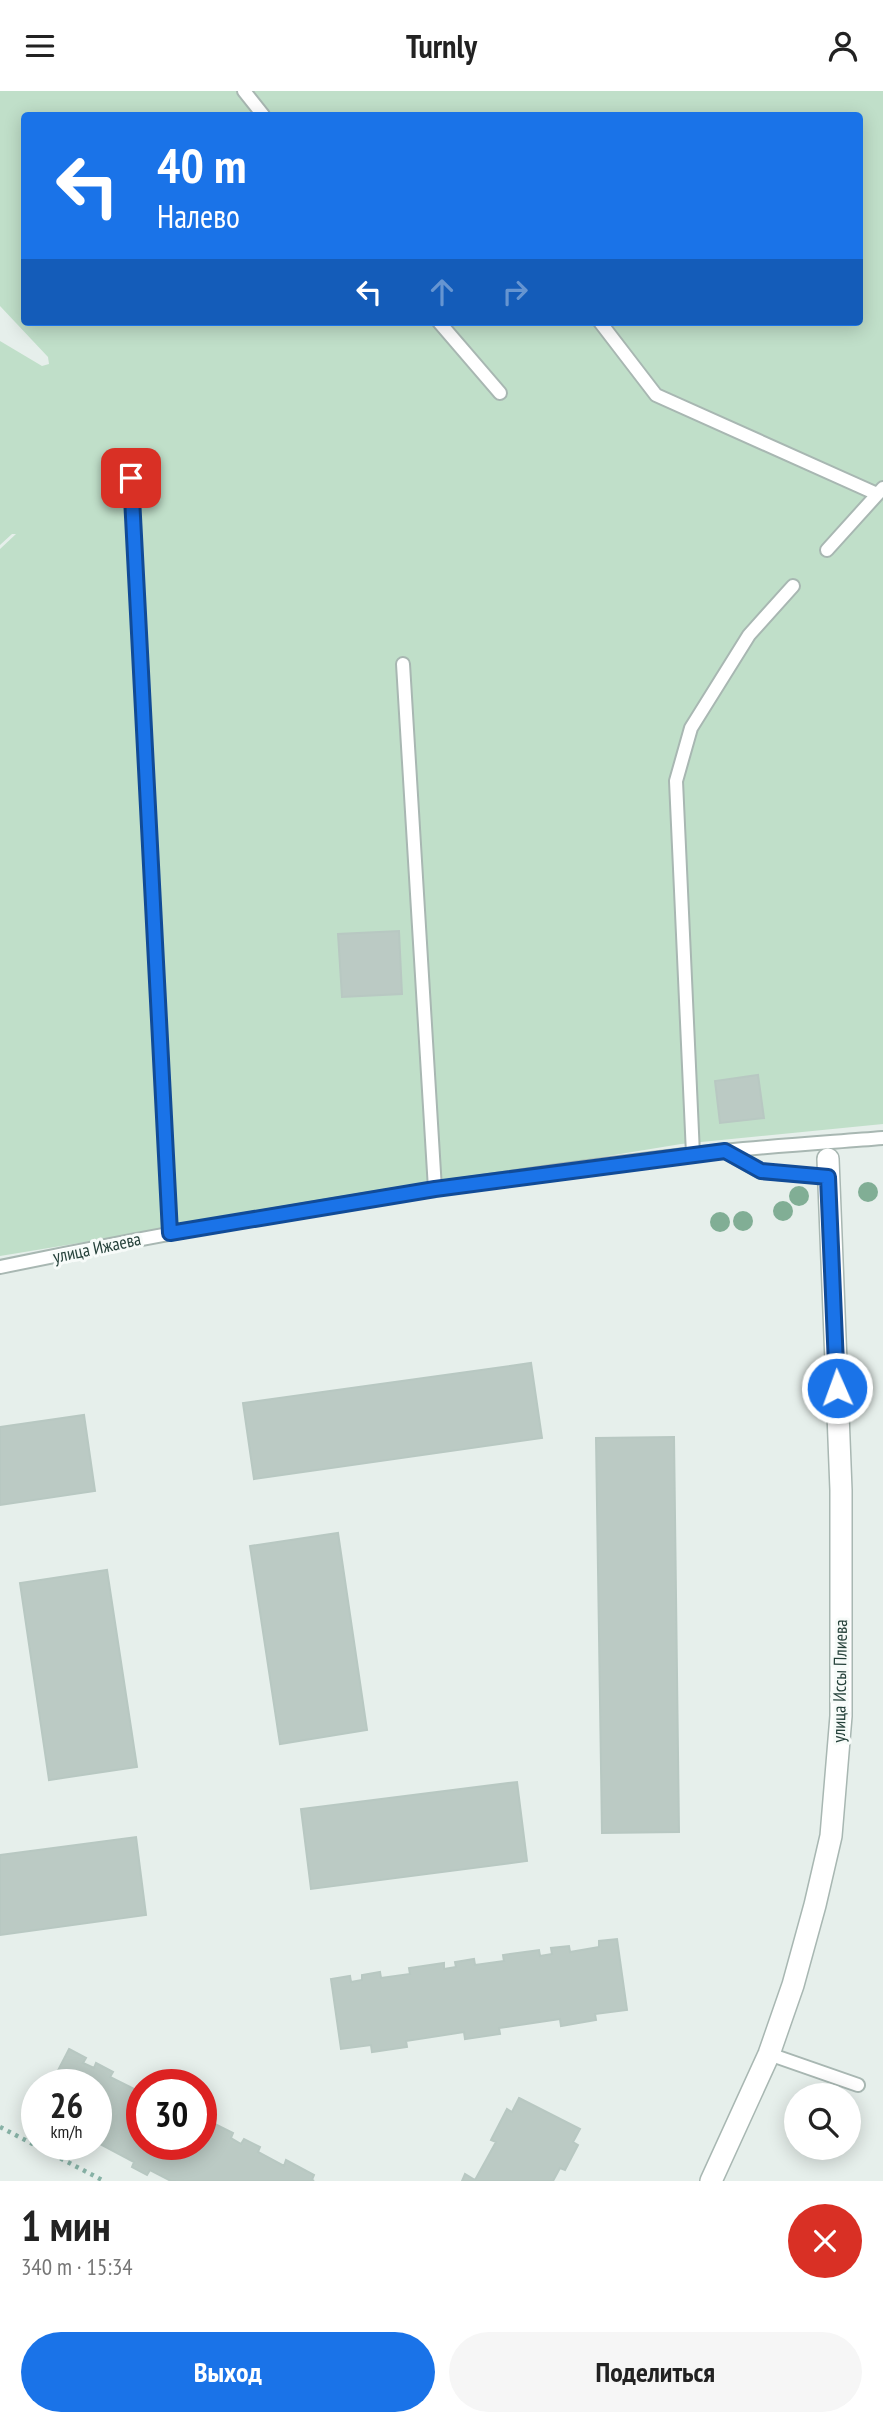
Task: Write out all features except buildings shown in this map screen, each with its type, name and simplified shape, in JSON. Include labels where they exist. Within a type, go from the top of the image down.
[{"type":"street","name":"улица Иссы Плиева","points":[[710,2181],[769,2054],[793,1985],[816,1905],[831,1836],[841,1716],[841,1490],[828,1168]]},
{"type":"lane","points":[[244,91],[261,112]]},
{"type":"lane","points":[[442,326],[500,393]]},
{"type":"lane","points":[[603,326],[656,395],[880,491],[827,550]]},
{"type":"lane","points":[[131,478],[170,1233]]},
{"type":"lane","points":[[693,1154],[676,781],[691,728],[749,635],[793,586]]},
{"type":"lane","points":[[403,664],[435,1189]]},
{"type":"lane","name":"улица Ижаева","points":[[0,1268],[170,1233],[435,1189],[693,1154],[883,1138]]},
{"type":"lane","points":[[725,1151],[761,1171],[828,1168]]},
{"type":"lane","points":[[769,2054],[852,2083]]},
{"type":"path","points":[[0,2127],[104,2181]]},
{"type":"green space","points":[[0,91],[883,91],[883,1124],[681,1144],[0,1256],[0,549],[16,534],[12,534],[0,545],[0,341],[42,366],[49,364],[48,357],[0,306]]},
{"type":"route","points":[[131,478],[170,1233],[435,1189],[725,1151],[761,1171],[828,1177],[837,1388]]}]
